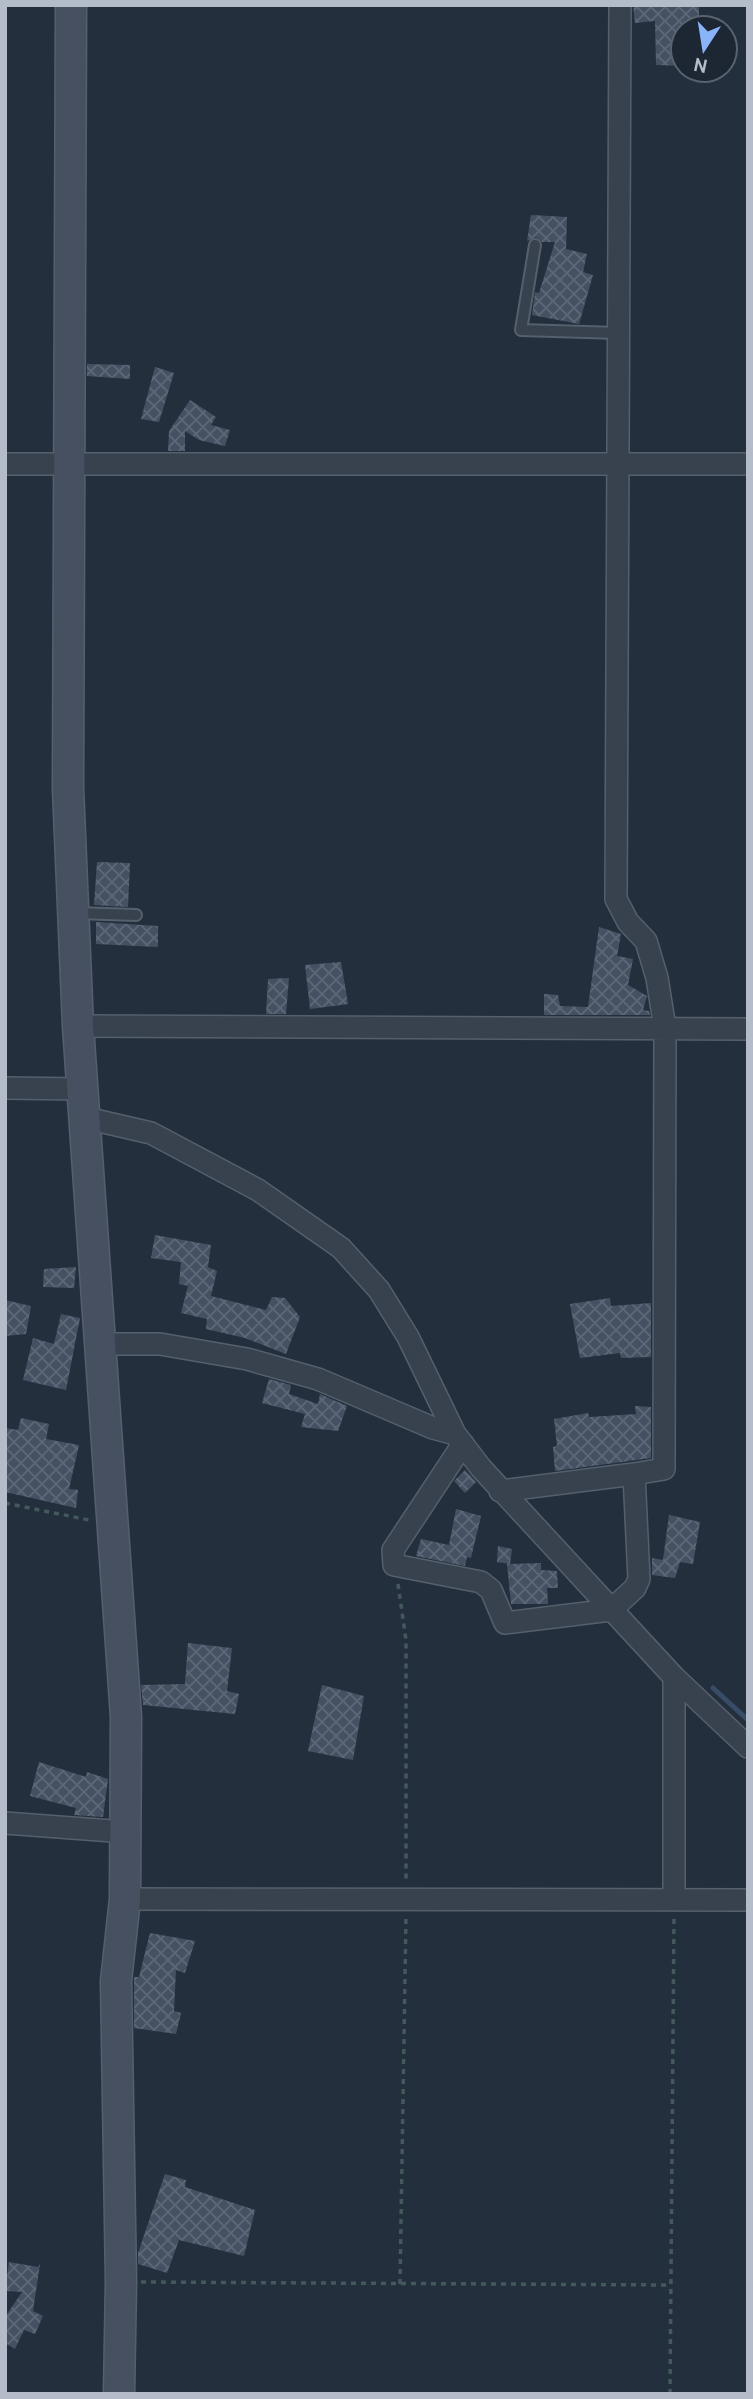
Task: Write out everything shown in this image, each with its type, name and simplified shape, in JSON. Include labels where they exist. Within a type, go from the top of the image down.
[{"type":"street","points":[[71,5],[68,788],[78,1026],[126,1717],[125,1899],[116,1981],[121,2282],[119,2394]]},
{"type":"street","points":[[500,1491],[664,1469],[665,1028],[657,978],[646,941],[628,922],[616,899],[620,5]]},
{"type":"street","points":[[5,464],[748,464]]},
{"type":"street","points":[[78,1026],[748,1029]]},
{"type":"street","points":[[5,1088],[84,1103],[151,1133],[258,1190],[341,1248],[379,1290],[408,1337],[459,1439],[500,1491],[674,1677],[748,1747]]},
{"type":"street","points":[[101,1344],[160,1344],[247,1359],[318,1379],[459,1439]]},
{"type":"street","points":[[459,1439],[393,1550],[394,1564],[481,1582],[491,1590],[505,1623],[611,1610],[635,1588],[639,1579],[634,1474]]},
{"type":"street","points":[[674,1677],[674,1900]]},
{"type":"street","points":[[5,1824],[126,1832]]},
{"type":"street","points":[[125,1899],[748,1900]]},
{"type":"lane","points":[[535,245],[521,330],[618,332]]},
{"type":"lane","points":[[73,912],[136,915]]},
{"type":"path","points":[[5,1503],[113,1525]]},
{"type":"path","points":[[394,1564],[406,1640],[406,1899],[400,2284]]},
{"type":"path","points":[[670,2394],[674,1900]]},
{"type":"path","points":[[121,2282],[671,2286]]},
{"type":"building","points":[[633,5],[699,5],[699,14],[669,14],[669,65],[656,65],[655,21],[635,23]]},
{"type":"building","points":[[531,215],[567,217],[566,249],[587,254],[583,272],[593,275],[579,324],[532,315],[535,292],[539,293],[555,242],[542,242],[536,237],[527,241]]},
{"type":"building","points":[[87,364],[130,365],[130,379],[87,376]]},
{"type":"building","points":[[155,367],[174,373],[159,422],[141,419]]},
{"type":"building","points":[[190,400],[216,417],[211,425],[230,430],[225,446],[199,440],[185,431],[185,451],[168,451],[169,431]]},
{"type":"building","points":[[97,862],[130,863],[128,907],[94,905]]},
{"type":"building","points":[[96,922],[158,926],[158,947],[96,944]]},
{"type":"building","points":[[599,927],[621,934],[617,956],[633,959],[628,985],[647,996],[643,1010],[649,1011],[650,1015],[544,1015],[544,994],[558,995],[560,1006],[588,1007]]},
{"type":"building","points":[[341,962],[348,1004],[310,1009],[305,965]]},
{"type":"building","points":[[289,978],[286,1014],[266,1014],[268,979]]},
{"type":"building","points":[[155,1235],[211,1245],[208,1267],[217,1271],[211,1296],[266,1310],[272,1297],[285,1298],[300,1317],[286,1354],[245,1338],[206,1329],[207,1319],[181,1313],[188,1286],[179,1284],[181,1262],[151,1258]]},
{"type":"building","points":[[76,1267],[74,1288],[43,1287],[44,1269]]},
{"type":"building","points":[[610,1298],[611,1306],[651,1303],[651,1357],[621,1358],[620,1353],[580,1358],[570,1304]]},
{"type":"building","points":[[5,1300],[31,1306],[26,1334],[5,1336]]},
{"type":"building","points":[[61,1314],[80,1318],[66,1390],[23,1380],[33,1338],[54,1344]]},
{"type":"building","points":[[269,1379],[291,1385],[289,1394],[318,1404],[320,1394],[347,1406],[338,1431],[301,1427],[305,1414],[262,1403]]},
{"type":"building","points":[[635,1406],[651,1407],[651,1458],[555,1471],[553,1447],[557,1446],[554,1419],[588,1413],[589,1417],[636,1414]]},
{"type":"building","points":[[21,1418],[49,1424],[46,1439],[79,1445],[69,1489],[78,1490],[76,1508],[5,1492],[5,1428],[18,1430]]},
{"type":"building","points":[[465,1470],[476,1482],[465,1493],[454,1481]]},
{"type":"building","points":[[456,1509],[481,1516],[471,1558],[467,1557],[465,1566],[416,1556],[421,1539],[449,1545]]},
{"type":"building","points":[[669,1515],[700,1522],[693,1564],[680,1562],[675,1578],[652,1575],[652,1558],[663,1560]]},
{"type":"building","points":[[498,1546],[512,1549],[510,1564],[497,1562]]},
{"type":"building","points":[[541,1563],[541,1570],[557,1571],[558,1588],[547,1588],[548,1604],[511,1604],[507,1564]]},
{"type":"building","points":[[188,1643],[232,1648],[227,1691],[239,1694],[235,1714],[143,1705],[141,1685],[185,1684]]},
{"type":"building","points":[[322,1685],[364,1696],[353,1760],[308,1751]]},
{"type":"building","points":[[39,1762],[86,1777],[87,1772],[108,1779],[103,1817],[74,1815],[76,1808],[30,1796]]},
{"type":"building","points":[[150,1933],[195,1941],[185,1973],[176,1970],[174,2011],[181,2013],[176,2034],[134,2028],[134,1977],[139,1977]]},
{"type":"building","points":[[165,2174],[186,2180],[185,2187],[255,2210],[244,2256],[179,2240],[167,2273],[138,2264],[138,2253]]},
{"type":"building","points":[[9,2262],[38,2267],[40,2264],[33,2311],[43,2316],[35,2334],[24,2330],[15,2349],[5,2343],[5,2317],[22,2292],[5,2291]]},
{"type":"waterway","points":[[713,1688],[748,1720]]}]
